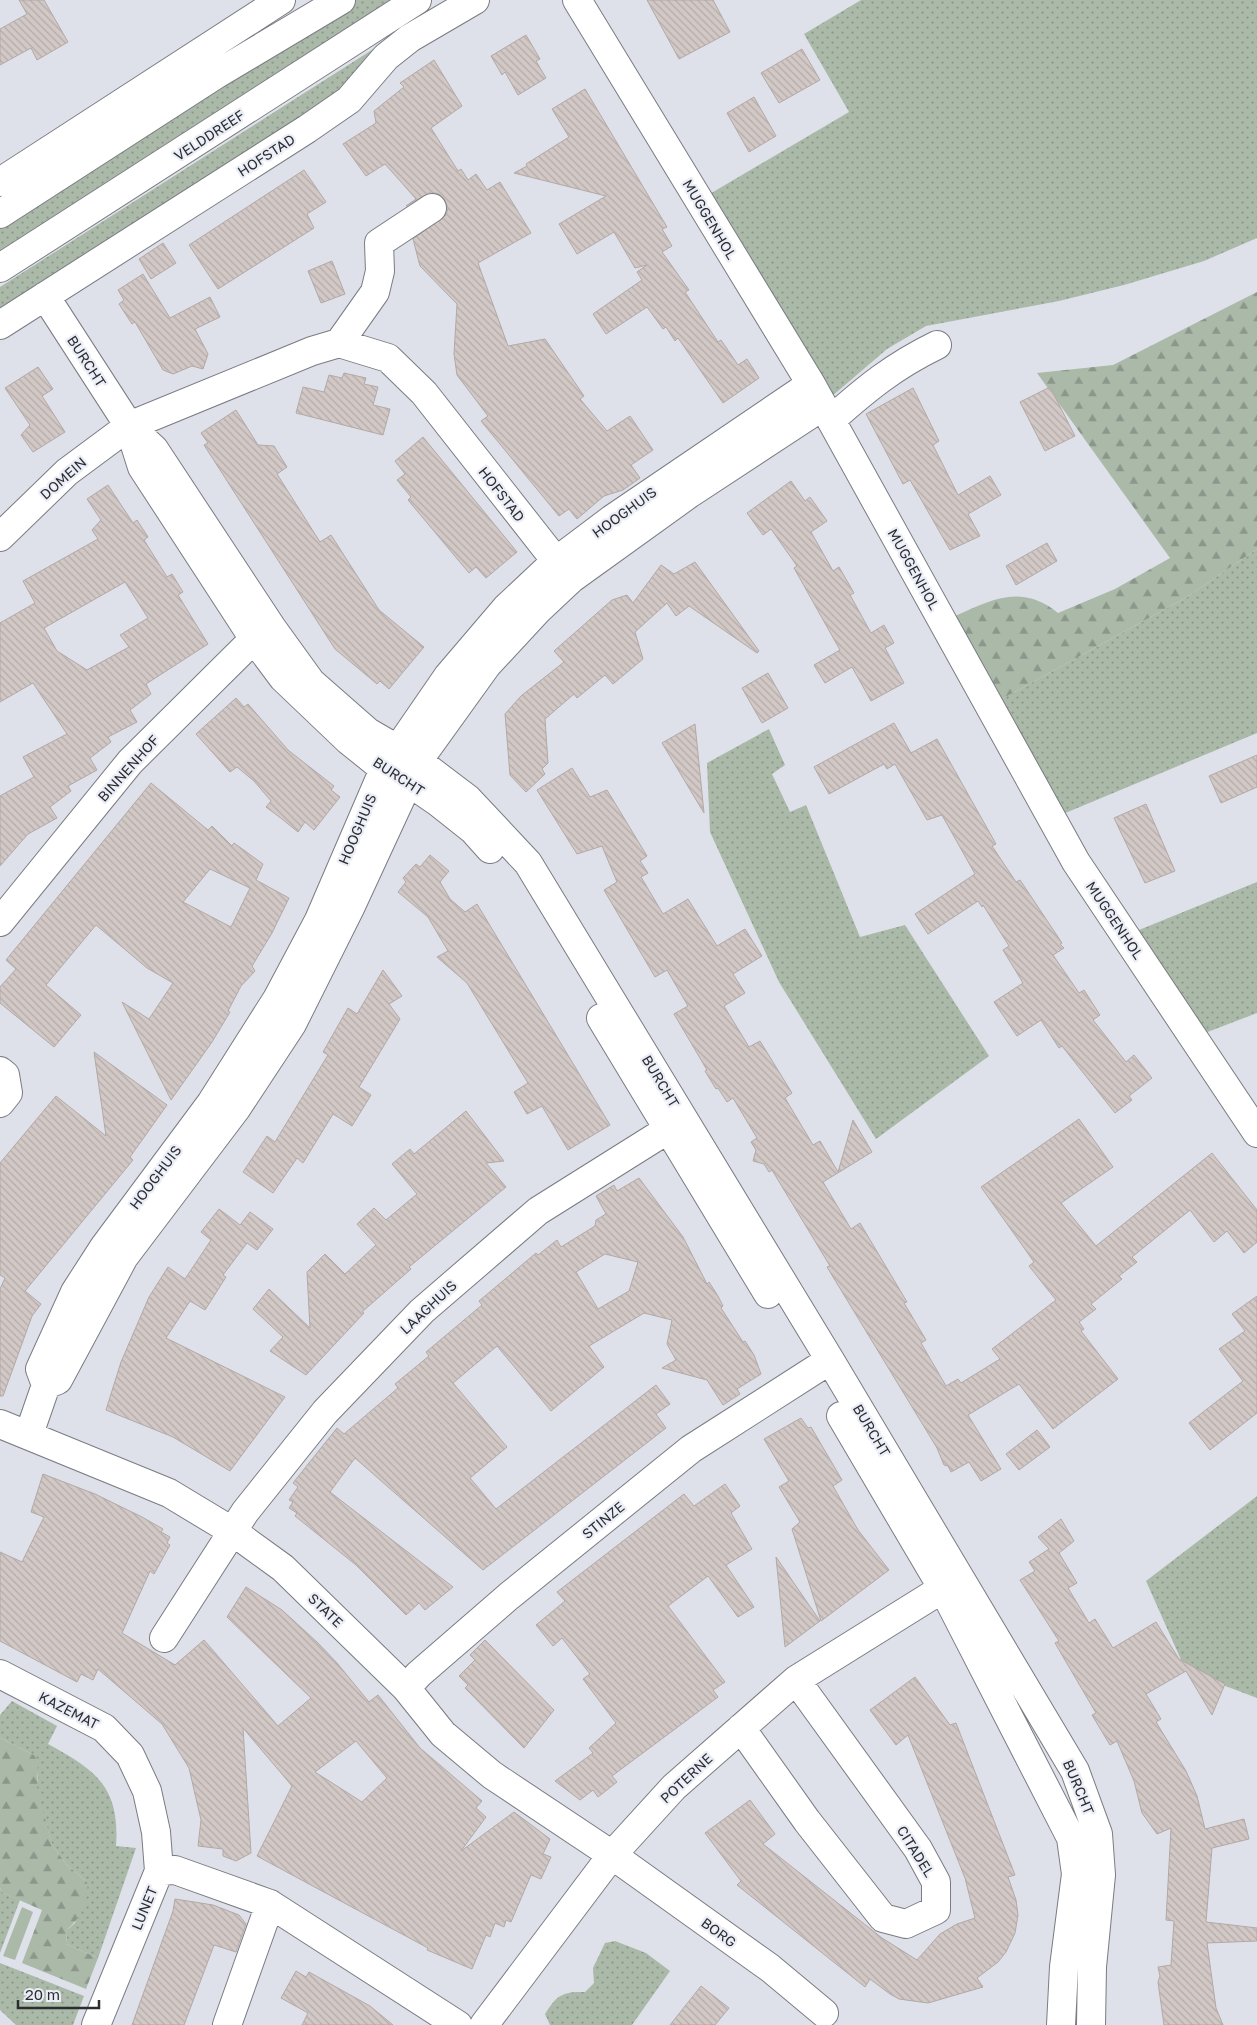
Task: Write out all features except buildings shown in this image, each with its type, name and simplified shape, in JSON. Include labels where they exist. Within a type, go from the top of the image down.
[{"type":"street","points":[[0,182],[280,0]]},
{"type":"street","points":[[0,214],[217,74],[342,0]]},
{"type":"street","name":"VELDDREEF","points":[[0,268],[417,0]]},
{"type":"street","name":"HOFSTAD","points":[[45,296],[307,129],[348,100],[386,57],[410,38],[475,0]]},
{"type":"street","name":"MUGGENHOL","points":[[577,0],[821,403],[1076,862],[1257,1133]]},
{"type":"street","points":[[130,426],[312,351],[339,344],[375,292],[380,270],[379,243],[432,208]]},
{"type":"street","points":[[0,325],[45,296]]},
{"type":"street","name":"BURCHT","points":[[45,296],[130,426],[142,467],[201,555],[263,633],[283,678],[317,712],[402,765],[473,830],[518,880],[676,1124],[952,1583],[1075,1771],[1098,1834],[1101,1876],[1092,1967],[1091,2025]]},
{"type":"street","name":"HOFSTAD","points":[[339,344],[388,358],[424,393],[563,571]]},
{"type":"street","name":"HOOGHUIS","points":[[29,1434],[46,1385],[58,1380],[124,1257],[236,1109],[292,1024],[351,906],[402,765],[487,665],[538,610],[563,571],[689,494],[821,403],[874,382],[904,361],[937,345]]},
{"type":"street","name":"DOMEIN","points":[[0,536],[67,472],[130,426]]},
{"type":"street","name":"BINNENHOF","points":[[0,922],[130,762],[263,633]]},
{"type":"street","points":[[0,1071],[5,1075],[8,1093],[0,1103]]},
{"type":"street","name":"LAAGHUIS","points":[[232,1531],[325,1412],[422,1310],[538,1211],[676,1124]]},
{"type":"street","name":"STINZE","points":[[406,1688],[419,1674],[510,1596],[691,1449],[822,1366]]},
{"type":"street","name":"STATE","points":[[0,1424],[29,1434],[168,1493],[232,1531],[283,1568],[406,1688],[444,1734],[492,1775],[612,1855]]},
{"type":"street","points":[[164,1638],[232,1531]]},
{"type":"street","name":"BURCHT","points":[[952,1583],[1071,1838],[1076,1874],[1064,1967],[1061,2025]]},
{"type":"street","name":"POTERNE","points":[[484,2025],[612,1855],[674,1787],[796,1680],[952,1583]]},
{"type":"street","name":"KAZEMAT","points":[[0,1674],[104,1728],[130,1755],[147,1791],[156,1832],[159,1871]]},
{"type":"street","name":"CITADEL","points":[[741,1728],[807,1821],[883,1918],[906,1924],[936,1910],[936,1882],[918,1849],[796,1680]]},
{"type":"street","name":"BORG","points":[[612,1855],[770,1968],[824,2013]]},
{"type":"street","name":"LUNET","points":[[96,2025],[159,1871],[175,1870],[270,1904],[458,2025]]},
{"type":"street","points":[[227,2025],[270,1904]]},
{"type":"green space","points":[[355,0],[390,0],[0,252],[0,222],[236,70]]},
{"type":"green space","points":[[861,0],[1257,0],[1257,238],[1204,261],[1124,285],[1059,301],[926,326],[887,349],[831,397],[708,195],[849,112],[804,34]]},
{"type":"green space","points":[[386,41],[340,92],[0,314],[0,287]]},
{"type":"green space","points":[[1257,292],[1257,549],[1187,597],[1000,700],[953,617],[993,600],[1006,597],[1031,599],[1044,604],[1058,613],[1115,589],[1170,558],[1037,373],[1113,365]]},
{"type":"green space","points":[[1257,549],[1257,733],[1063,814],[1000,700],[1187,597]]},
{"type":"green space","points":[[769,729],[785,765],[772,774],[790,812],[806,805],[860,937],[905,925],[989,1056],[876,1139],[779,982],[710,832],[707,763]]},
{"type":"green space","points":[[1257,882],[1257,1013],[1205,1033],[1134,932]]},
{"type":"green space","points":[[1257,1496],[1257,1698],[1186,1671],[1146,1581]]},
{"type":"green space","points":[[12,1701],[57,1726],[48,1744],[65,1753],[92,1772],[109,1795],[114,1809],[116,1846],[136,1848],[98,1958],[66,1944],[67,1930],[75,1923],[87,1882],[67,1865],[52,1845],[36,1788],[38,1777],[34,1755],[0,1738],[0,1715]]},
{"type":"green space","points":[[0,1738],[34,1755],[38,1763],[37,1788],[52,1845],[67,1865],[87,1882],[87,1896],[83,1909],[67,1930],[66,1944],[98,1958],[86,1989],[22,1963],[42,1910],[3,1893],[0,1888]]},
{"type":"green space","points":[[0,1888],[3,1893],[20,1900],[0,1953]]},
{"type":"green space","points":[[22,1907],[33,1912],[15,1960],[3,1956]]},
{"type":"green space","points":[[615,1941],[646,1953],[670,1971],[632,2025],[550,2025],[545,2014],[556,1999],[571,1992],[585,1992],[594,1983],[593,1968],[605,1943]]},
{"type":"green space","points":[[0,1963],[84,1996],[73,2025],[16,2025],[0,2010]]}]
